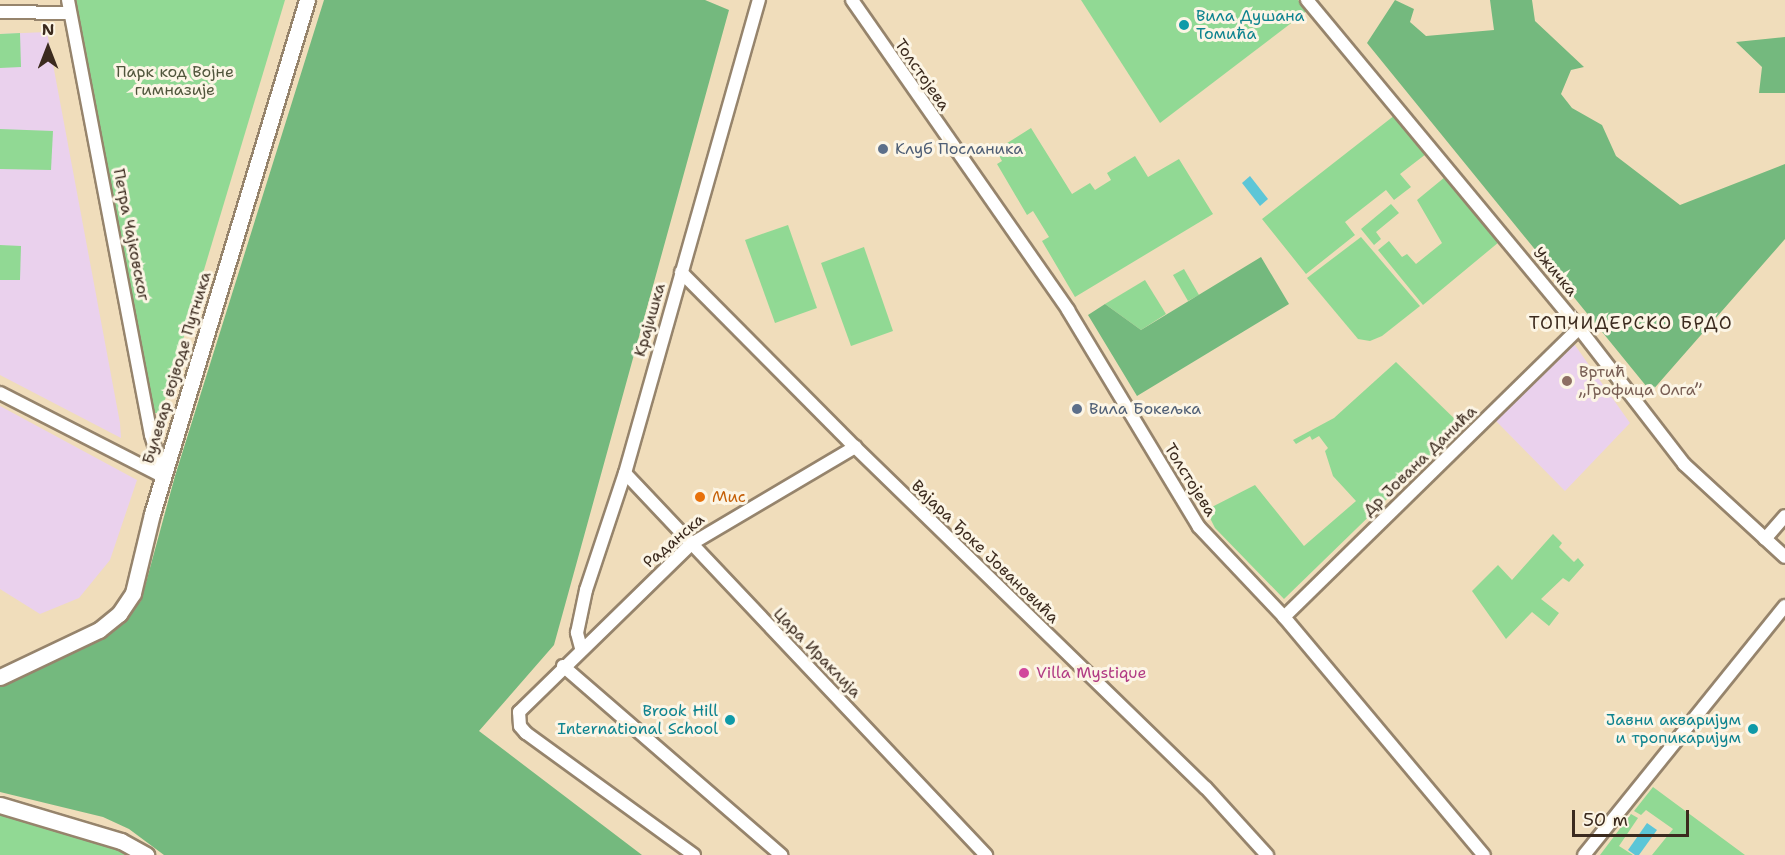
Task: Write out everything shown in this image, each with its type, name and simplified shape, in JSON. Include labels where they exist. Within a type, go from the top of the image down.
[{"type":"street","name":"Булевар војводе Путника","points":[[0,677],[87,637],[119,614],[135,587],[164,477],[307,0]]},
{"type":"street","points":[[745,0],[759,3]]},
{"type":"street","name":"Толстојева","points":[[852,0],[1045,282],[1068,309],[1199,527],[1284,617],[1484,855]]},
{"type":"street","name":"Ужичка","points":[[1307,0],[1579,328],[1684,464],[1785,557]]},
{"type":"street","name":"Крајишка","points":[[581,648],[577,633],[586,590],[625,473],[759,3]]},
{"type":"street","name":"Петра Чајковског","points":[[69,6],[152,435],[164,477]]},
{"type":"street","points":[[0,12],[69,6]]},
{"type":"street","name":"Вајара Ђоке Јовановића","points":[[681,272],[855,447],[1183,765],[1267,855]]},
{"type":"street","name":"Др Јована Данића","points":[[1284,617],[1579,328]]},
{"type":"street","points":[[0,393],[164,477]]},
{"type":"street","name":"Раданска","points":[[694,855],[526,733],[517,719],[524,704],[691,544],[855,447]]},
{"type":"street","name":"Цара Ираклија","points":[[625,473],[986,855]]},
{"type":"street","points":[[1765,539],[1785,516]]},
{"type":"street","points":[[1584,855],[1785,606]]},
{"type":"street","points":[[563,666],[781,855]]},
{"type":"street","points":[[0,805],[121,841],[146,855]]},
{"type":"shaded area","points":[[47,32],[121,438],[0,375],[0,34]]},
{"type":"shaded area","name":"Вртић „Грофица Олга”","points":[[1572,341],[1630,423],[1565,491],[1496,421]]},
{"type":"shaded area","points":[[0,406],[137,480],[110,560],[79,598],[40,614],[0,589]]},
{"type":"green space","name":"Парк код Војне гимназије","points":[[76,0],[285,0],[161,413],[155,413],[153,406]]},
{"type":"green space","points":[[324,0],[705,0],[729,10],[554,645],[479,731],[642,855],[164,855],[129,829],[103,817],[0,792],[0,682],[112,629],[141,601],[175,476]]},
{"type":"green space","points":[[1081,0],[1298,0],[1307,11],[1160,123]]},
{"type":"green space","points":[[1395,0],[1414,9],[1410,22],[1426,36],[1494,30],[1490,0],[1532,0],[1535,21],[1584,67],[1571,70],[1561,94],[1572,108],[1602,125],[1616,156],[1680,205],[1785,164],[1785,239],[1651,392],[1367,43]]},
{"type":"green space","points":[[20,33],[21,67],[0,68],[0,34]]},
{"type":"green space","points":[[1785,37],[1785,93],[1759,93],[1762,67],[1736,42]]},
{"type":"green space","points":[[1395,115],[1426,154],[1400,174],[1411,187],[1394,200],[1386,190],[1345,222],[1355,235],[1306,274],[1262,219]]},
{"type":"green space","points":[[1031,128],[1072,194],[1090,183],[1095,190],[1111,180],[1107,173],[1135,156],[1148,177],[1179,159],[1213,214],[1075,297],[1042,241],[1049,237],[1033,211],[1027,215],[997,164],[1002,161],[996,150]]},
{"type":"green space","points":[[0,129],[53,131],[51,170],[0,169]]},
{"type":"green space","points":[[1445,177],[1499,242],[1423,305],[1378,250],[1389,241],[1402,257],[1407,254],[1416,264],[1442,243],[1417,200]]},
{"type":"green space","points":[[1391,204],[1399,213],[1376,232],[1381,239],[1374,245],[1361,229]]},
{"type":"green space","points":[[788,225],[817,308],[775,323],[745,240]]},
{"type":"green space","points":[[1361,237],[1420,306],[1382,336],[1370,341],[1358,339],[1307,278]]},
{"type":"green space","points":[[0,245],[21,246],[20,280],[0,280]]},
{"type":"green space","points":[[864,247],[893,331],[851,346],[821,263]]},
{"type":"green space","points":[[1261,257],[1289,304],[1137,396],[1088,315],[1105,304],[1141,330]]},
{"type":"green space","points":[[1184,269],[1199,295],[1188,301],[1173,275]]},
{"type":"green space","points":[[1145,280],[1166,314],[1141,330],[1105,304]]},
{"type":"green space","points":[[1396,362],[1462,426],[1284,599],[1215,528],[1206,510],[1255,485],[1304,546],[1356,501],[1333,476],[1325,451],[1328,448],[1319,436],[1312,440],[1310,436],[1296,444],[1293,440],[1334,418]]},
{"type":"green space","points":[[1553,534],[1562,543],[1559,547],[1574,562],[1578,558],[1584,565],[1569,582],[1563,578],[1541,599],[1559,613],[1549,626],[1532,612],[1506,639],[1472,591],[1498,565],[1512,580]]},
{"type":"green space","points":[[1653,787],[1745,855],[1652,855],[1673,829],[1646,810],[1641,815],[1634,811]]},
{"type":"green space","points":[[0,812],[109,843],[137,855],[0,855]]},
{"type":"green space","points":[[1631,814],[1638,818],[1619,846],[1633,855],[1600,855]]},
{"type":"water","points":[[1250,176],[1268,199],[1260,206],[1242,183]]},
{"type":"water","points":[[1647,823],[1657,830],[1639,855],[1635,855],[1628,850]]},
{"type":"place","name":"Вила Душана Томића","points":[[1184,25]]},
{"type":"place","name":"Клуб Посланика","points":[[883,149]]},
{"type":"place","name":"Вртић „Грофица Олга”","points":[[1567,381]]},
{"type":"place","name":"Вила Бокељка","points":[[1077,409]]},
{"type":"place","name":"Мис","points":[[700,497]]},
{"type":"place","name":"Villa Mystique","points":[[1024,673]]},
{"type":"place","name":"Brook Hill International School","points":[[730,720]]},
{"type":"place","name":"Јавни акваријум и тропикаријум","points":[[1753,729]]},
{"type":"district","name":"ТОПЧИДЕРСКО БРДО","points":[[1631,323]]}]
